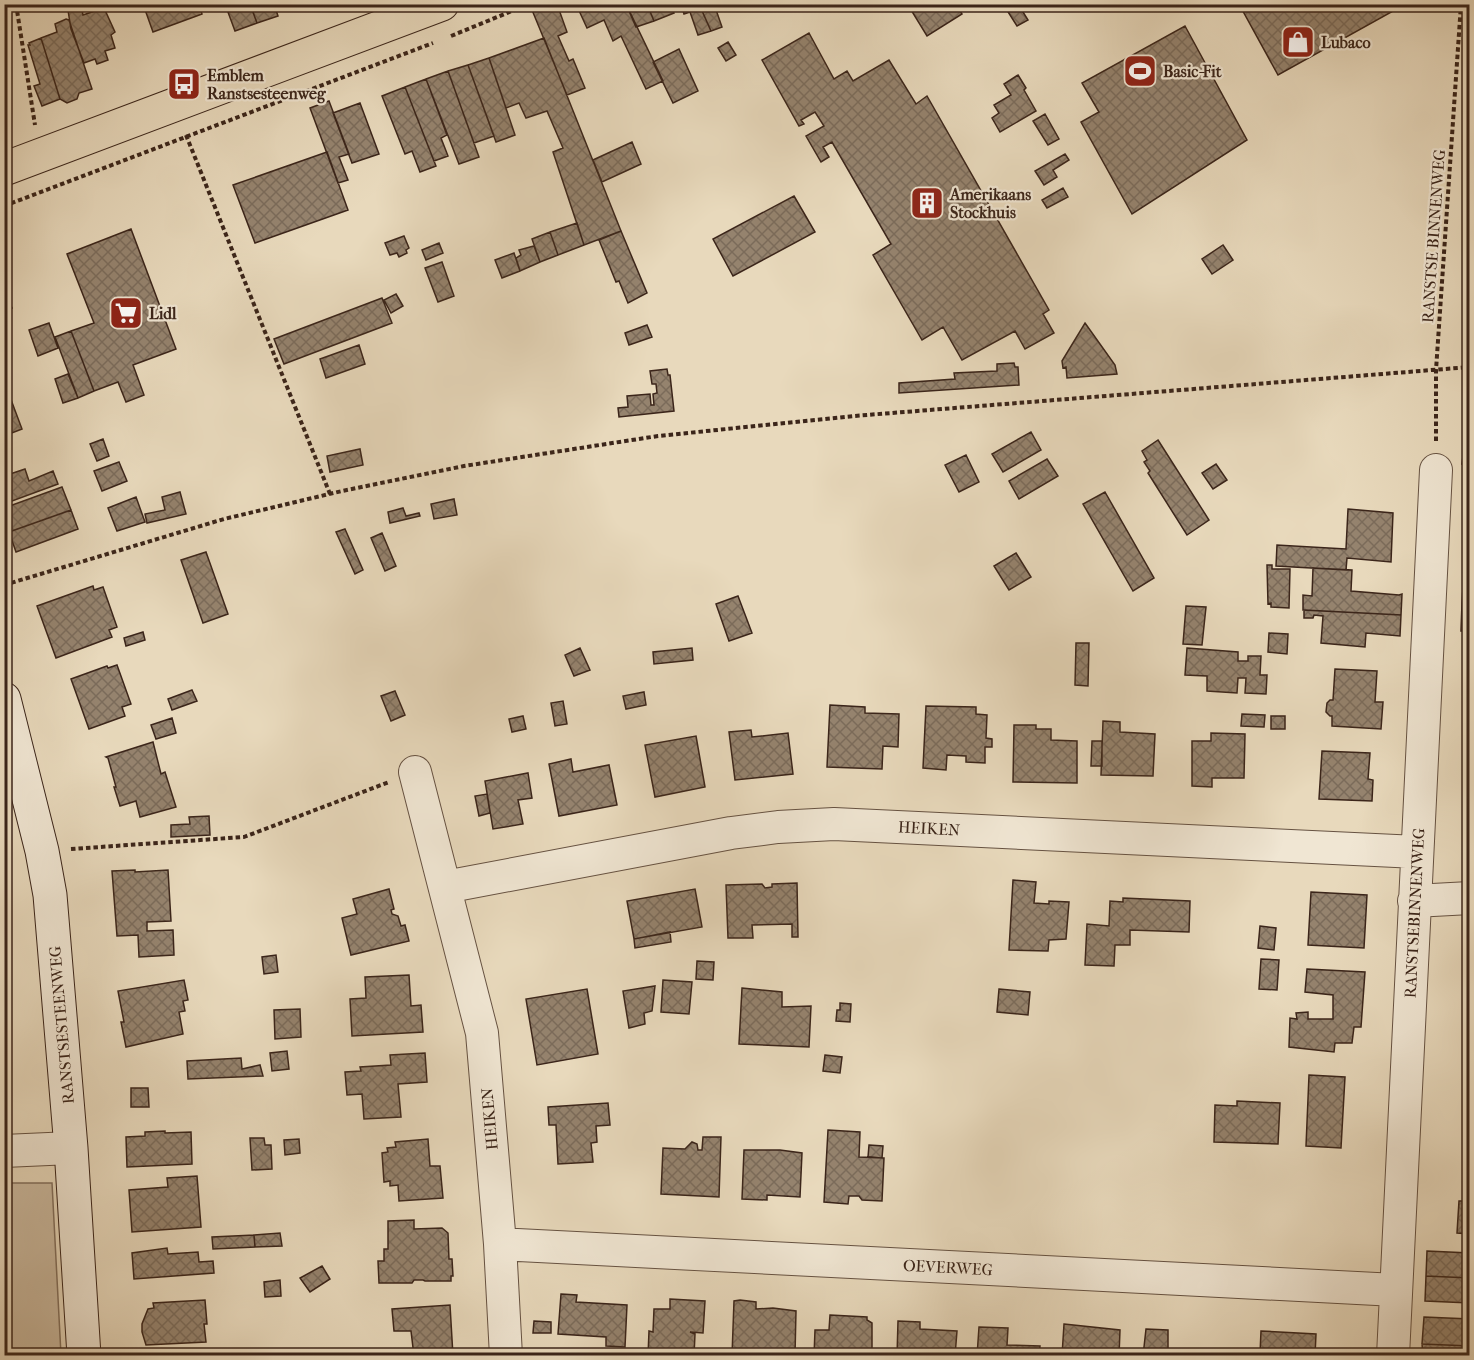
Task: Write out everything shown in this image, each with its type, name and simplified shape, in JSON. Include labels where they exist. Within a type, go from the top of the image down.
[{"type":"main road","points":[[4,169],[442,4]]},
{"type":"street","name":"RANSTSEBINNENWEG","points":[[1393,1356],[1436,470]]},
{"type":"street","name":"RANSTSESTEENWEG","points":[[4,699],[16,739],[50,895],[71,1148],[84,1356]]},
{"type":"street","name":"HEIKEN","points":[[415,772],[482,1033],[500,1244],[506,1356]]},
{"type":"street","name":"HEIKEN","points":[[445,887],[731,833],[778,827],[834,824],[1417,852]]},
{"type":"street","points":[[1414,901],[1470,898]]},
{"type":"street","points":[[4,1151],[71,1148]]},
{"type":"street","name":"OEVERWEG","points":[[500,1244],[1396,1290]]},
{"type":"path","points":[[16,4],[36,129]]},
{"type":"path","points":[[450,36],[529,4]]},
{"type":"path","name":"RANSTSE BINNENWEG","points":[[1436,470],[1436,370],[1461,4]]},
{"type":"path","points":[[4,206],[439,40]]},
{"type":"path","points":[[173,106],[330,494]]},
{"type":"path","points":[[4,585],[224,519],[330,494],[464,466],[658,436],[866,415],[1470,367]]},
{"type":"path","points":[[42,851],[244,837],[415,772]]},
{"type":"shaded area","points":[[5,1183],[52,1183],[61,1355],[5,1355]]},
{"type":"building","points":[[67,4],[81,4],[83,15],[104,8],[115,32],[111,35],[115,48],[105,51],[108,60],[97,64],[95,59],[84,63],[71,29]]},
{"type":"building","points":[[143,4],[199,4],[202,14],[153,32]]},
{"type":"building","points":[[225,4],[250,4],[257,23],[235,31]]},
{"type":"building","points":[[250,4],[274,4],[278,16],[257,23]]},
{"type":"building","points":[[546,4],[557,4],[567,32],[558,36],[569,61],[573,59],[585,88],[567,95],[532,10]]},
{"type":"building","points":[[576,4],[626,4],[663,81],[646,89],[621,36],[613,41],[604,20],[587,28]]},
{"type":"building","points":[[626,4],[647,4],[654,21],[636,27]]},
{"type":"building","points":[[647,4],[670,4],[674,13],[654,21]]},
{"type":"building","points":[[681,4],[699,4],[711,31],[698,35],[690,12],[684,14]]},
{"type":"building","points":[[699,4],[714,4],[722,27],[711,31]]},
{"type":"building","points":[[956,4],[962,14],[927,36],[908,5]]},
{"type":"building","points":[[1003,4],[1018,4],[1028,20],[1017,26]]},
{"type":"building","name":"Lubaco","points":[[1239,4],[1392,4],[1395,10],[1278,75]]},
{"type":"building","points":[[69,20],[92,89],[79,93],[77,99],[67,103],[60,99],[41,38],[57,32],[55,24]]},
{"type":"building","points":[[1185,26],[1247,140],[1132,214],[1081,122],[1099,112],[1082,83]]},
{"type":"building","name":"Amerikaans Stockhuis","points":[[809,33],[834,79],[847,71],[853,81],[889,60],[916,104],[927,96],[1049,310],[1043,314],[1054,333],[1025,349],[1015,331],[962,360],[943,327],[922,340],[873,255],[891,244],[832,142],[823,147],[829,157],[821,162],[806,136],[824,126],[815,112],[801,120],[804,124],[799,126],[762,60]]},
{"type":"building","points":[[41,38],[60,99],[42,106],[34,86],[40,84],[28,45]]},
{"type":"building","points":[[544,38],[621,231],[584,245],[553,152],[563,148],[547,111],[526,118],[519,103],[506,108],[489,58]]},
{"type":"building","points":[[728,42],[736,55],[726,61],[718,48]]},
{"type":"building","points":[[679,49],[698,91],[673,103],[653,62]]},
{"type":"building","points":[[489,58],[515,135],[496,142],[468,65]]},
{"type":"building","points":[[468,65],[494,136],[474,143],[448,71]]},
{"type":"building","points":[[448,71],[479,157],[459,164],[426,79]]},
{"type":"building","points":[[1018,75],[1036,111],[1000,132],[992,118],[999,113],[994,105],[1011,95],[1004,84]]},
{"type":"building","points":[[426,79],[447,135],[441,138],[448,156],[434,161],[405,87]]},
{"type":"building","points":[[405,87],[436,166],[420,172],[412,151],[405,154],[382,96]]},
{"type":"building","points":[[4,99],[11,117],[4,120]]},
{"type":"building","points":[[329,101],[349,154],[339,157],[348,180],[338,183],[310,108]]},
{"type":"building","points":[[360,103],[379,154],[352,163],[333,113]]},
{"type":"building","points":[[1045,114],[1059,139],[1048,145],[1033,121]]},
{"type":"building","points":[[632,142],[641,164],[602,182],[593,160]]},
{"type":"building","points":[[327,152],[348,210],[255,243],[233,185]]},
{"type":"building","points":[[1065,154],[1069,160],[1053,170],[1057,177],[1044,185],[1035,171]]},
{"type":"building","points":[[1063,188],[1068,197],[1047,208],[1042,200]]},
{"type":"building","points":[[794,196],[815,232],[733,276],[713,239]]},
{"type":"building","points":[[577,223],[584,245],[558,255],[550,232]]},
{"type":"building","name":"Lidl","points":[[131,229],[176,349],[133,365],[144,395],[126,402],[118,382],[94,391],[71,331],[94,323],[67,254]]},
{"type":"building","points":[[621,231],[647,293],[628,303],[619,281],[616,282],[599,240]]},
{"type":"building","points":[[550,232],[558,255],[540,262],[532,239]]},
{"type":"building","points":[[404,236],[409,248],[406,250],[407,253],[399,257],[397,253],[390,255],[385,243]]},
{"type":"building","points":[[439,243],[443,253],[426,260],[422,250]]},
{"type":"building","points":[[1223,245],[1233,260],[1212,274],[1202,259]]},
{"type":"building","points":[[534,246],[540,262],[520,271],[516,258],[521,255],[519,250]]},
{"type":"building","points":[[514,253],[520,271],[502,278],[495,260]]},
{"type":"building","points":[[442,262],[454,296],[438,302],[425,268]]},
{"type":"building","points":[[4,289],[12,308],[4,311]]},
{"type":"building","points":[[396,294],[403,306],[391,313],[384,300]]},
{"type":"building","points":[[382,298],[392,323],[284,364],[274,339]]},
{"type":"building","points":[[49,323],[58,348],[38,356],[29,330]]},
{"type":"building","points":[[1085,323],[1115,365],[1117,374],[1067,378],[1066,367],[1063,368],[1062,361]]},
{"type":"building","points":[[647,325],[652,337],[629,345],[625,333]]},
{"type":"building","points":[[71,331],[94,391],[78,398],[55,337]]},
{"type":"building","points":[[359,345],[365,364],[326,378],[320,359]]},
{"type":"building","points":[[1014,363],[1015,367],[1018,367],[1019,385],[899,393],[899,383],[955,379],[954,373],[997,371],[997,364]]},
{"type":"building","points":[[667,369],[670,375],[674,411],[619,417],[618,408],[628,407],[627,396],[650,394],[651,405],[654,405],[653,394],[657,393],[656,384],[652,384],[650,371]]},
{"type":"building","points":[[68,374],[78,398],[63,403],[55,379]]},
{"type":"building","points":[[10,397],[22,429],[4,436],[4,398]]},
{"type":"building","points":[[1031,432],[1041,450],[1003,472],[992,454]]},
{"type":"building","points":[[103,439],[109,456],[97,461],[90,444]]},
{"type":"building","points":[[1158,440],[1209,520],[1187,535],[1148,473],[1150,471],[1144,462],[1147,460],[1142,451]]},
{"type":"building","points":[[1464,448],[1470,449],[1470,465],[1462,464]]},
{"type":"building","points":[[360,449],[363,465],[330,472],[327,456]]},
{"type":"building","points":[[966,455],[979,482],[959,492],[945,465]]},
{"type":"building","points":[[1047,459],[1058,476],[1019,499],[1009,481]]},
{"type":"building","points":[[119,462],[127,481],[102,491],[94,471]]},
{"type":"building","points":[[1216,464],[1227,480],[1213,489],[1202,473]]},
{"type":"building","points":[[25,469],[29,481],[53,471],[58,484],[4,504],[4,476]]},
{"type":"building","points":[[62,487],[71,510],[9,532],[4,519],[4,508]]},
{"type":"building","points":[[180,492],[186,514],[147,523],[145,514],[165,510],[162,497]]},
{"type":"building","points":[[1105,492],[1154,578],[1133,591],[1083,504]]},
{"type":"building","points":[[136,497],[145,522],[117,531],[108,508]]},
{"type":"building","points":[[454,499],[457,515],[434,519],[431,504]]},
{"type":"building","points":[[403,508],[406,516],[419,513],[420,516],[390,523],[388,512]]},
{"type":"building","points":[[1348,509],[1393,513],[1391,562],[1347,558],[1346,570],[1276,566],[1277,545],[1346,549]]},
{"type":"building","points":[[71,510],[78,529],[16,552],[9,532]]},
{"type":"building","points":[[345,529],[363,570],[355,574],[336,532]]},
{"type":"building","points":[[382,533],[396,566],[385,571],[371,538]]},
{"type":"building","points":[[206,552],[228,614],[203,623],[181,560]]},
{"type":"building","points":[[1016,553],[1031,577],[1009,590],[994,566]]},
{"type":"building","points":[[1267,565],[1272,565],[1272,569],[1290,569],[1289,608],[1271,607],[1271,603],[1268,604]]},
{"type":"building","points":[[1313,568],[1352,570],[1351,591],[1402,594],[1401,615],[1303,610],[1303,595],[1312,596]]},
{"type":"building","points":[[1464,572],[1470,572],[1470,603],[1462,603]]},
{"type":"building","points":[[93,586],[94,590],[103,587],[117,627],[109,630],[112,637],[56,658],[37,606]]},
{"type":"building","points":[[738,596],[752,633],[729,641],[716,604]]},
{"type":"building","points":[[1462,603],[1470,603],[1470,631],[1461,631]]},
{"type":"building","points":[[1186,606],[1206,607],[1202,645],[1183,644]]},
{"type":"building","points":[[1304,610],[1401,615],[1400,636],[1366,633],[1365,647],[1321,643],[1323,616],[1314,615],[1313,618],[1304,618]]},
{"type":"building","points":[[143,632],[145,640],[126,646],[124,638]]},
{"type":"building","points":[[1269,633],[1288,634],[1287,654],[1268,652]]},
{"type":"building","points":[[1076,643],[1089,643],[1088,686],[1075,685]]},
{"type":"building","points":[[580,648],[590,670],[574,676],[565,655]]},
{"type":"building","points":[[692,648],[693,660],[654,664],[653,652]]},
{"type":"building","points":[[1187,648],[1238,652],[1238,661],[1248,661],[1248,656],[1261,656],[1260,675],[1267,675],[1266,694],[1245,693],[1246,678],[1238,678],[1237,693],[1207,691],[1207,676],[1185,675]]},
{"type":"building","points":[[117,665],[131,704],[122,707],[125,716],[89,729],[71,679],[107,666],[108,668]]},
{"type":"building","points":[[1335,669],[1377,671],[1375,702],[1383,702],[1381,729],[1332,726],[1332,716],[1326,712],[1327,703],[1333,700]]},
{"type":"building","points":[[192,690],[197,701],[172,710],[168,699]]},
{"type":"building","points":[[395,691],[405,715],[391,721],[381,696]]},
{"type":"building","points":[[644,692],[646,705],[626,709],[623,696]]},
{"type":"building","points":[[563,701],[567,724],[555,726],[551,703]]},
{"type":"building","points":[[830,705],[865,707],[865,713],[899,714],[898,747],[883,746],[882,769],[827,767]]},
{"type":"building","points":[[926,706],[976,707],[976,714],[987,715],[986,738],[992,739],[992,747],[985,747],[985,763],[966,762],[966,756],[947,755],[946,770],[923,768]]},
{"type":"building","points":[[1242,714],[1265,715],[1264,727],[1241,726]]},
{"type":"building","points":[[523,716],[526,729],[512,732],[509,719]]},
{"type":"building","points":[[1271,716],[1285,716],[1285,729],[1271,729]]},
{"type":"building","points":[[172,718],[176,733],[156,739],[151,725]]},
{"type":"building","points":[[1103,721],[1120,722],[1120,732],[1155,734],[1153,776],[1101,775]]},
{"type":"building","points":[[1014,725],[1036,725],[1036,729],[1051,729],[1051,740],[1077,741],[1077,783],[1013,782]]},
{"type":"building","points":[[751,730],[752,737],[788,733],[793,774],[735,780],[729,732]]},
{"type":"building","points":[[1211,733],[1245,734],[1244,778],[1212,778],[1212,787],[1192,786],[1192,741],[1211,741]]},
{"type":"building","points":[[696,736],[705,787],[655,797],[645,745]]},
{"type":"building","points":[[1092,741],[1102,741],[1102,766],[1091,766]]},
{"type":"building","points":[[153,742],[161,774],[165,772],[176,807],[140,817],[136,801],[120,806],[106,757]]},
{"type":"building","points":[[1322,751],[1370,753],[1368,779],[1373,780],[1372,801],[1319,799]]},
{"type":"building","points":[[571,759],[573,772],[609,765],[617,805],[559,816],[549,764]]},
{"type":"building","points":[[528,773],[532,798],[518,800],[523,824],[493,829],[485,781]]},
{"type":"building","points":[[487,794],[490,813],[479,816],[475,796]]},
{"type":"building","points":[[209,816],[210,835],[171,837],[171,825],[190,824],[189,817]]},
{"type":"building","points":[[135,870],[135,872],[168,870],[171,921],[147,922],[147,931],[173,930],[174,955],[139,957],[138,935],[117,936],[112,871]]},
{"type":"building","points":[[1013,880],[1036,882],[1034,903],[1069,902],[1066,939],[1049,940],[1048,951],[1009,950]]},
{"type":"building","points":[[797,883],[798,937],[792,937],[792,924],[752,925],[753,938],[728,938],[726,885],[762,884],[765,888],[772,887],[772,884]]},
{"type":"building","points":[[389,889],[394,909],[391,910],[392,914],[398,916],[401,926],[405,925],[409,941],[351,955],[342,918],[357,914],[353,899]]},
{"type":"building","points":[[695,889],[702,927],[634,939],[627,901]]},
{"type":"building","points":[[1311,892],[1367,895],[1364,948],[1308,945]]},
{"type":"building","points":[[1123,898],[1190,901],[1189,932],[1130,930],[1130,945],[1115,945],[1114,966],[1085,965],[1087,924],[1109,926],[1110,901],[1123,902]]},
{"type":"building","points":[[1260,926],[1276,928],[1274,950],[1258,948]]},
{"type":"building","points":[[670,932],[671,942],[635,948],[634,939]]},
{"type":"building","points":[[276,955],[278,972],[264,974],[262,957]]},
{"type":"building","points":[[1261,959],[1279,960],[1277,990],[1259,989]]},
{"type":"building","points":[[697,961],[714,962],[713,980],[696,979]]},
{"type":"building","points":[[1307,969],[1365,972],[1361,1027],[1354,1027],[1352,1043],[1335,1043],[1334,1052],[1289,1047],[1290,1018],[1297,1019],[1296,1013],[1308,1012],[1308,1019],[1333,1019],[1333,995],[1305,992]]},
{"type":"building","points":[[409,975],[411,1006],[421,1005],[423,1032],[352,1036],[350,999],[366,998],[365,977]]},
{"type":"building","points":[[184,980],[188,1000],[183,1001],[185,1011],[179,1012],[183,1034],[126,1047],[118,991]]},
{"type":"building","points":[[663,980],[692,982],[689,1014],[661,1012]]},
{"type":"building","points":[[655,986],[652,1011],[644,1013],[645,1024],[629,1028],[623,991]]},
{"type":"building","points":[[742,988],[782,992],[782,1007],[811,1006],[809,1047],[739,1044]]},
{"type":"building","points":[[587,989],[598,1054],[537,1065],[526,999]]},
{"type":"building","points":[[999,989],[1030,992],[1028,1015],[997,1012]]},
{"type":"building","points":[[840,1003],[851,1004],[850,1022],[836,1021]]},
{"type":"building","points":[[300,1009],[301,1037],[275,1039],[274,1010]]},
{"type":"building","points":[[287,1051],[289,1069],[272,1071],[270,1053]]},
{"type":"building","points":[[425,1053],[427,1082],[398,1084],[401,1117],[364,1119],[362,1094],[347,1095],[345,1072],[361,1071],[360,1067],[391,1065],[390,1055]]},
{"type":"building","points":[[825,1055],[842,1057],[840,1073],[823,1071]]},
{"type":"building","points":[[241,1058],[242,1069],[260,1065],[263,1076],[188,1079],[187,1061]]},
{"type":"building","points":[[1309,1075],[1345,1077],[1341,1148],[1306,1146]]},
{"type":"building","points":[[131,1088],[148,1088],[149,1107],[131,1107]]},
{"type":"building","points":[[1237,1101],[1280,1103],[1278,1144],[1214,1142],[1215,1105],[1237,1106]]},
{"type":"building","points":[[608,1103],[610,1125],[596,1126],[597,1142],[591,1143],[593,1162],[558,1164],[556,1125],[549,1125],[548,1107]]},
{"type":"building","points":[[828,1130],[860,1132],[859,1157],[884,1158],[882,1201],[862,1200],[859,1196],[849,1196],[848,1204],[824,1202]]},
{"type":"building","points":[[165,1131],[165,1133],[191,1132],[192,1164],[127,1167],[126,1137],[145,1136],[145,1132]]},
{"type":"building","points":[[703,1137],[721,1137],[719,1197],[661,1194],[663,1148],[685,1149],[692,1142],[697,1144],[698,1150],[702,1150]]},
{"type":"building","points":[[250,1138],[264,1138],[265,1145],[271,1145],[272,1169],[252,1170]]},
{"type":"building","points":[[299,1139],[300,1153],[285,1155],[284,1140]]},
{"type":"building","points":[[428,1139],[430,1166],[440,1166],[443,1198],[399,1201],[398,1185],[390,1186],[390,1181],[384,1182],[382,1153],[388,1152],[387,1148],[396,1147],[395,1142]]},
{"type":"building","points":[[869,1145],[883,1146],[882,1158],[868,1157]]},
{"type":"building","points":[[744,1150],[780,1150],[802,1153],[800,1197],[767,1195],[767,1200],[742,1199]]},
{"type":"building","points":[[1468,1150],[1470,1150],[1470,1234],[1457,1233],[1459,1201],[1466,1201]]},
{"type":"building","points":[[197,1176],[201,1227],[132,1232],[129,1190],[168,1187],[167,1178]]},
{"type":"building","points":[[414,1220],[414,1229],[442,1228],[448,1233],[449,1259],[452,1259],[451,1281],[414,1280],[412,1283],[379,1283],[378,1261],[384,1261],[384,1249],[388,1249],[388,1221]]},
{"type":"building","points":[[280,1233],[282,1246],[255,1247],[254,1235]]},
{"type":"building","points":[[254,1235],[255,1247],[213,1249],[212,1237]]},
{"type":"building","points":[[167,1248],[168,1254],[198,1252],[199,1262],[213,1261],[214,1273],[134,1279],[132,1253]]},
{"type":"building","points":[[1427,1251],[1470,1253],[1470,1278],[1426,1276]]},
{"type":"building","points":[[322,1266],[330,1279],[310,1292],[300,1278]]},
{"type":"building","points":[[1426,1276],[1470,1278],[1470,1303],[1425,1301]]},
{"type":"building","points":[[280,1280],[281,1296],[265,1297],[264,1282]]},
{"type":"building","points":[[561,1294],[577,1295],[576,1302],[627,1305],[625,1347],[606,1346],[606,1337],[558,1334]]},
{"type":"building","points":[[670,1299],[705,1301],[703,1333],[690,1332],[695,1334],[694,1356],[648,1356],[649,1331],[653,1332],[654,1309],[670,1309]]},
{"type":"building","points":[[205,1300],[206,1342],[146,1345],[142,1324],[148,1309],[154,1308],[153,1303]]},
{"type":"building","points":[[734,1301],[756,1302],[756,1309],[773,1308],[796,1311],[795,1355],[732,1356]]},
{"type":"building","points":[[450,1305],[453,1356],[414,1356],[411,1331],[394,1331],[392,1309]]},
{"type":"building","points":[[830,1315],[867,1317],[867,1320],[872,1323],[872,1356],[814,1356],[815,1330],[829,1330]]},
{"type":"building","points":[[1424,1317],[1470,1319],[1470,1346],[1422,1344]]},
{"type":"building","points":[[534,1321],[551,1322],[551,1333],[533,1333]]},
{"type":"building","points":[[898,1321],[920,1322],[920,1329],[957,1331],[955,1356],[897,1356]]},
{"type":"building","points":[[1064,1324],[1120,1330],[1119,1356],[1062,1356]]},
{"type":"building","points":[[979,1327],[1008,1328],[1007,1345],[1040,1346],[1039,1356],[977,1356]]},
{"type":"building","points":[[1146,1329],[1168,1330],[1168,1350],[1201,1350],[1200,1356],[1143,1356]]},
{"type":"building","points":[[1261,1331],[1316,1334],[1315,1356],[1260,1354]]},
{"type":"building","points":[[1422,1344],[1470,1346],[1470,1356],[1423,1356]]},
{"type":"building","points":[[336,1352],[336,1356],[316,1356],[316,1353]]},
{"type":"place","name":"Lubaco","points":[[1298,42]]},
{"type":"place","name":"Basic-Fit","points":[[1140,71]]},
{"type":"place","name":"Emblem Ranstsesteenweg","points":[[184,84]]},
{"type":"place","name":"Amerikaans Stockhuis","points":[[927,203]]},
{"type":"place","name":"Lidl","points":[[126,313]]}]
